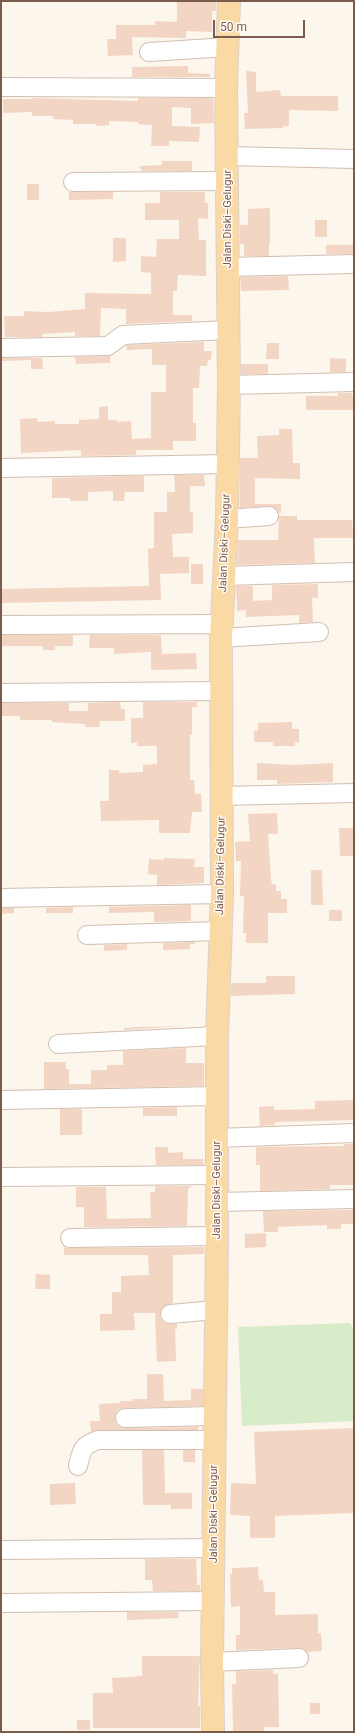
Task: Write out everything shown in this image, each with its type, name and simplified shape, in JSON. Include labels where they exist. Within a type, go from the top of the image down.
[{"type":"main road","name":"Jalan Diski–Gelugur","points":[[212,1732],[214,1440],[218,1202],[217,1036],[222,894],[221,690],[229,385],[226,88],[229,1]]},
{"type":"street","points":[[149,52],[228,47]]},
{"type":"street","points":[[1,87],[226,88]]},
{"type":"street","points":[[227,156],[354,159]]},
{"type":"street","points":[[73,182],[227,181]]},
{"type":"street","points":[[228,267],[354,264]]},
{"type":"street","points":[[1,348],[108,346],[123,335],[228,330]]},
{"type":"street","points":[[229,385],[354,382]]},
{"type":"street","points":[[1,468],[228,464]]},
{"type":"street","points":[[226,519],[269,516]]},
{"type":"street","points":[[224,576],[354,572]]},
{"type":"street","points":[[1,625],[320,632]]},
{"type":"street","points":[[1,693],[221,690]]},
{"type":"street","points":[[221,796],[354,794]]},
{"type":"street","points":[[1,898],[222,894]]},
{"type":"street","points":[[87,935],[220,931]]},
{"type":"street","points":[[58,1044],[217,1036]]},
{"type":"street","points":[[1,1100],[217,1096]]},
{"type":"street","points":[[217,1138],[354,1133]]},
{"type":"street","points":[[1,1177],[217,1174]]},
{"type":"street","points":[[218,1202],[354,1199]]},
{"type":"street","points":[[70,1238],[217,1236]]},
{"type":"street","points":[[170,1314],[216,1310]]},
{"type":"street","points":[[125,1418],[215,1416]]},
{"type":"street","points":[[78,1466],[82,1448],[98,1440],[214,1440]]},
{"type":"street","points":[[1,1550],[214,1548]]},
{"type":"street","points":[[1,1603],[213,1601]]},
{"type":"street","points":[[212,1662],[299,1658]]},
{"type":"green space","points":[[350,1323],[354,1329],[354,1421],[242,1426],[238,1327]]},
{"type":"building","points":[[216,1],[216,11],[212,11],[212,32],[186,31],[186,38],[132,37],[133,55],[108,56],[107,39],[116,39],[116,25],[155,25],[155,21],[177,22],[177,2]]},
{"type":"building","points":[[188,66],[188,73],[210,74],[210,77],[132,77],[132,67]]},
{"type":"building","points":[[246,71],[256,72],[256,92],[280,90],[281,96],[338,96],[338,111],[289,110],[289,126],[283,126],[283,128],[245,129],[244,113],[248,113]]},
{"type":"building","points":[[32,98],[138,101],[138,98],[213,98],[214,123],[191,124],[191,108],[172,107],[172,126],[200,127],[199,142],[169,141],[169,146],[151,146],[152,125],[138,124],[138,122],[109,121],[109,125],[96,126],[96,124],[73,124],[73,120],[53,119],[53,116],[32,116],[32,112],[3,113],[3,99]]},
{"type":"building","points":[[162,161],[192,161],[192,171],[141,171],[140,166],[162,165]]},
{"type":"building","points":[[27,184],[39,184],[39,200],[27,200]]},
{"type":"building","points":[[69,192],[113,192],[113,199],[69,200]]},
{"type":"building","points":[[160,192],[205,192],[205,203],[208,203],[208,219],[198,218],[199,240],[206,240],[206,276],[178,275],[177,291],[173,291],[173,315],[192,315],[192,321],[126,324],[126,309],[101,308],[100,336],[75,336],[75,332],[42,334],[42,337],[5,337],[4,316],[24,316],[24,311],[49,312],[85,309],[85,293],[151,294],[151,273],[141,272],[141,256],[156,257],[157,239],[179,239],[179,220],[145,220],[145,203],[160,203]]},
{"type":"building","points":[[270,208],[269,256],[244,256],[244,244],[240,244],[240,225],[248,225],[248,209]]},
{"type":"building","points":[[315,220],[327,220],[327,237],[315,237]]},
{"type":"building","points":[[113,238],[126,238],[126,261],[113,262]]},
{"type":"building","points":[[326,245],[354,245],[354,254],[326,254]]},
{"type":"building","points":[[288,276],[289,290],[241,291],[240,277]]},
{"type":"building","points":[[204,342],[204,351],[212,351],[211,360],[208,360],[207,366],[200,366],[199,388],[193,388],[193,423],[196,423],[196,441],[173,441],[173,450],[136,450],[136,455],[81,456],[81,450],[21,453],[20,419],[37,418],[38,422],[55,421],[55,424],[79,424],[79,420],[99,419],[99,407],[108,406],[108,420],[117,420],[117,422],[131,421],[132,439],[151,438],[151,392],[166,392],[166,365],[152,365],[152,349],[127,350],[126,345]]},
{"type":"building","points":[[267,343],[279,343],[279,359],[266,359]]},
{"type":"building","points":[[110,356],[110,363],[76,364],[75,357]]},
{"type":"building","points":[[1,358],[42,358],[43,369],[31,369],[31,360],[1,361]]},
{"type":"building","points":[[330,358],[346,359],[346,372],[330,372]]},
{"type":"building","points":[[241,364],[268,364],[268,374],[241,374]]},
{"type":"building","points":[[338,393],[352,393],[352,396],[354,396],[354,410],[306,410],[306,396],[338,396]]},
{"type":"building","points":[[279,429],[292,429],[293,463],[300,463],[300,479],[255,478],[255,504],[281,504],[281,513],[279,513],[274,507],[269,506],[240,508],[240,458],[258,458],[257,436],[279,435]]},
{"type":"building","points":[[174,475],[204,475],[205,486],[190,486],[190,512],[193,511],[193,533],[172,534],[173,557],[189,557],[189,573],[160,574],[161,600],[1,603],[1,589],[149,586],[148,549],[154,548],[154,512],[167,512],[167,492],[175,492]]},
{"type":"building","points":[[144,476],[144,492],[125,492],[124,501],[113,501],[113,491],[88,492],[88,501],[70,501],[70,498],[52,498],[52,478]]},
{"type":"building","points":[[279,516],[297,516],[297,520],[352,520],[353,538],[314,538],[315,563],[237,565],[238,540],[278,540]]},
{"type":"building","points":[[191,564],[203,564],[203,584],[191,584]]},
{"type":"building","points":[[318,584],[318,598],[312,598],[313,622],[299,623],[299,615],[246,617],[246,610],[237,611],[236,586],[253,586],[253,601],[272,600],[272,585]]},
{"type":"building","points":[[1,635],[73,635],[73,646],[55,646],[55,650],[43,650],[43,646],[1,646]]},
{"type":"building","points":[[90,635],[161,635],[162,654],[196,653],[197,669],[151,670],[151,652],[114,654],[114,648],[89,648]]},
{"type":"building","points":[[120,702],[121,709],[125,709],[125,721],[100,721],[99,727],[85,727],[85,724],[52,722],[52,720],[20,720],[20,716],[1,716],[1,703],[69,703],[69,711],[88,711],[88,703]]},
{"type":"building","points":[[143,702],[197,702],[197,707],[192,707],[192,735],[190,735],[190,780],[194,780],[195,794],[201,794],[202,812],[192,812],[190,833],[159,833],[159,820],[101,821],[100,801],[109,801],[109,770],[119,770],[119,773],[143,772],[143,765],[157,764],[157,746],[137,746],[137,742],[131,743],[131,718],[143,718]]},
{"type":"building","points":[[292,722],[292,729],[299,729],[299,742],[295,742],[295,746],[273,746],[273,742],[254,742],[254,731],[258,731],[258,723]]},
{"type":"building","points":[[257,763],[292,765],[333,763],[333,782],[277,784],[277,780],[257,780]]},
{"type":"building","points":[[277,813],[278,834],[268,834],[271,879],[272,884],[276,885],[276,891],[281,891],[281,899],[287,899],[287,913],[268,913],[268,943],[246,943],[246,933],[243,933],[244,896],[240,896],[241,861],[236,861],[235,842],[250,841],[248,814]]},
{"type":"building","points":[[339,828],[354,828],[354,856],[340,856]]},
{"type":"building","points":[[164,858],[195,859],[194,867],[204,867],[204,883],[157,885],[157,875],[148,874],[149,859],[164,860]]},
{"type":"building","points":[[311,870],[322,870],[323,905],[311,905]]},
{"type":"building","points":[[191,905],[191,921],[154,922],[154,912],[109,913],[109,907]]},
{"type":"building","points":[[73,907],[73,913],[46,913],[46,908]]},
{"type":"building","points":[[1,908],[14,908],[14,913],[1,914]]},
{"type":"building","points":[[329,910],[342,910],[342,921],[329,921]]},
{"type":"building","points":[[195,942],[195,944],[190,944],[190,949],[163,950],[163,943]]},
{"type":"building","points":[[127,944],[127,950],[104,951],[104,945]]},
{"type":"building","points":[[266,976],[295,976],[295,994],[231,996],[231,983],[266,983]]},
{"type":"building","points":[[182,1026],[124,1030],[124,1028]]},
{"type":"building","points":[[186,1048],[186,1063],[204,1063],[204,1086],[44,1089],[44,1062],[66,1062],[66,1069],[69,1069],[69,1084],[91,1084],[91,1070],[107,1070],[107,1065],[123,1065],[123,1051]]},
{"type":"building","points":[[354,1100],[354,1120],[275,1122],[275,1125],[260,1126],[259,1107],[274,1106],[274,1110],[315,1109],[315,1101]]},
{"type":"building","points":[[177,1107],[177,1116],[143,1116],[143,1108]]},
{"type":"building","points":[[60,1109],[82,1109],[82,1135],[60,1135]]},
{"type":"building","points":[[344,1144],[354,1144],[354,1185],[330,1185],[330,1189],[260,1191],[260,1165],[256,1165],[256,1147],[344,1146]]},
{"type":"building","points":[[155,1147],[168,1147],[168,1153],[183,1152],[183,1159],[203,1159],[204,1165],[156,1165]]},
{"type":"building","points":[[155,1186],[191,1186],[191,1188],[188,1188],[187,1226],[204,1226],[84,1227],[84,1207],[76,1207],[76,1187],[106,1187],[107,1219],[151,1218],[150,1192],[155,1192]]},
{"type":"building","points":[[354,1210],[354,1224],[341,1224],[341,1229],[327,1229],[327,1225],[278,1227],[278,1232],[264,1232],[263,1211]]},
{"type":"building","points":[[266,1233],[266,1247],[245,1248],[245,1234]]},
{"type":"building","points":[[64,1247],[204,1247],[204,1254],[173,1255],[173,1303],[164,1306],[160,1315],[161,1320],[165,1323],[177,1324],[177,1329],[175,1329],[176,1361],[157,1362],[155,1313],[134,1313],[135,1330],[100,1331],[100,1314],[112,1314],[112,1292],[121,1292],[121,1276],[149,1275],[148,1255],[64,1255]]},
{"type":"building","points":[[36,1274],[50,1275],[50,1289],[35,1289]]},
{"type":"building","points":[[147,1374],[163,1374],[164,1401],[191,1400],[191,1389],[203,1389],[203,1406],[119,1409],[116,1413],[116,1424],[125,1428],[198,1427],[198,1430],[98,1430],[91,1432],[90,1421],[100,1421],[99,1404],[120,1403],[120,1401],[133,1401],[133,1399],[147,1399]]},
{"type":"building","points":[[354,1428],[354,1513],[275,1516],[275,1538],[250,1538],[250,1516],[230,1515],[231,1483],[256,1484],[254,1432]]},
{"type":"building","points":[[142,1450],[164,1450],[165,1493],[192,1493],[192,1509],[171,1509],[171,1505],[143,1505]]},
{"type":"building","points":[[183,1450],[195,1450],[195,1462],[183,1462]]},
{"type":"building","points":[[75,1483],[76,1504],[50,1505],[50,1484]]},
{"type":"building","points":[[145,1559],[196,1559],[197,1585],[200,1585],[200,1591],[153,1591],[152,1580],[145,1580]]},
{"type":"building","points":[[258,1567],[259,1580],[263,1580],[264,1592],[275,1592],[275,1615],[318,1614],[318,1633],[321,1633],[322,1651],[307,1652],[299,1648],[236,1650],[236,1635],[240,1635],[240,1606],[231,1607],[230,1574],[232,1574],[232,1568]]},
{"type":"building","points":[[127,1612],[178,1612],[179,1618],[127,1620]]},
{"type":"building","points":[[142,1656],[200,1656],[198,1706],[200,1706],[200,1728],[93,1728],[93,1693],[113,1693],[112,1678],[142,1676]]},
{"type":"building","points":[[273,1670],[273,1674],[278,1674],[279,1727],[264,1727],[264,1732],[233,1732],[232,1684],[236,1684],[236,1671]]},
{"type":"building","points":[[310,1703],[320,1703],[320,1714],[310,1714]]},
{"type":"building","points":[[77,1720],[90,1720],[90,1730],[77,1730]]}]
